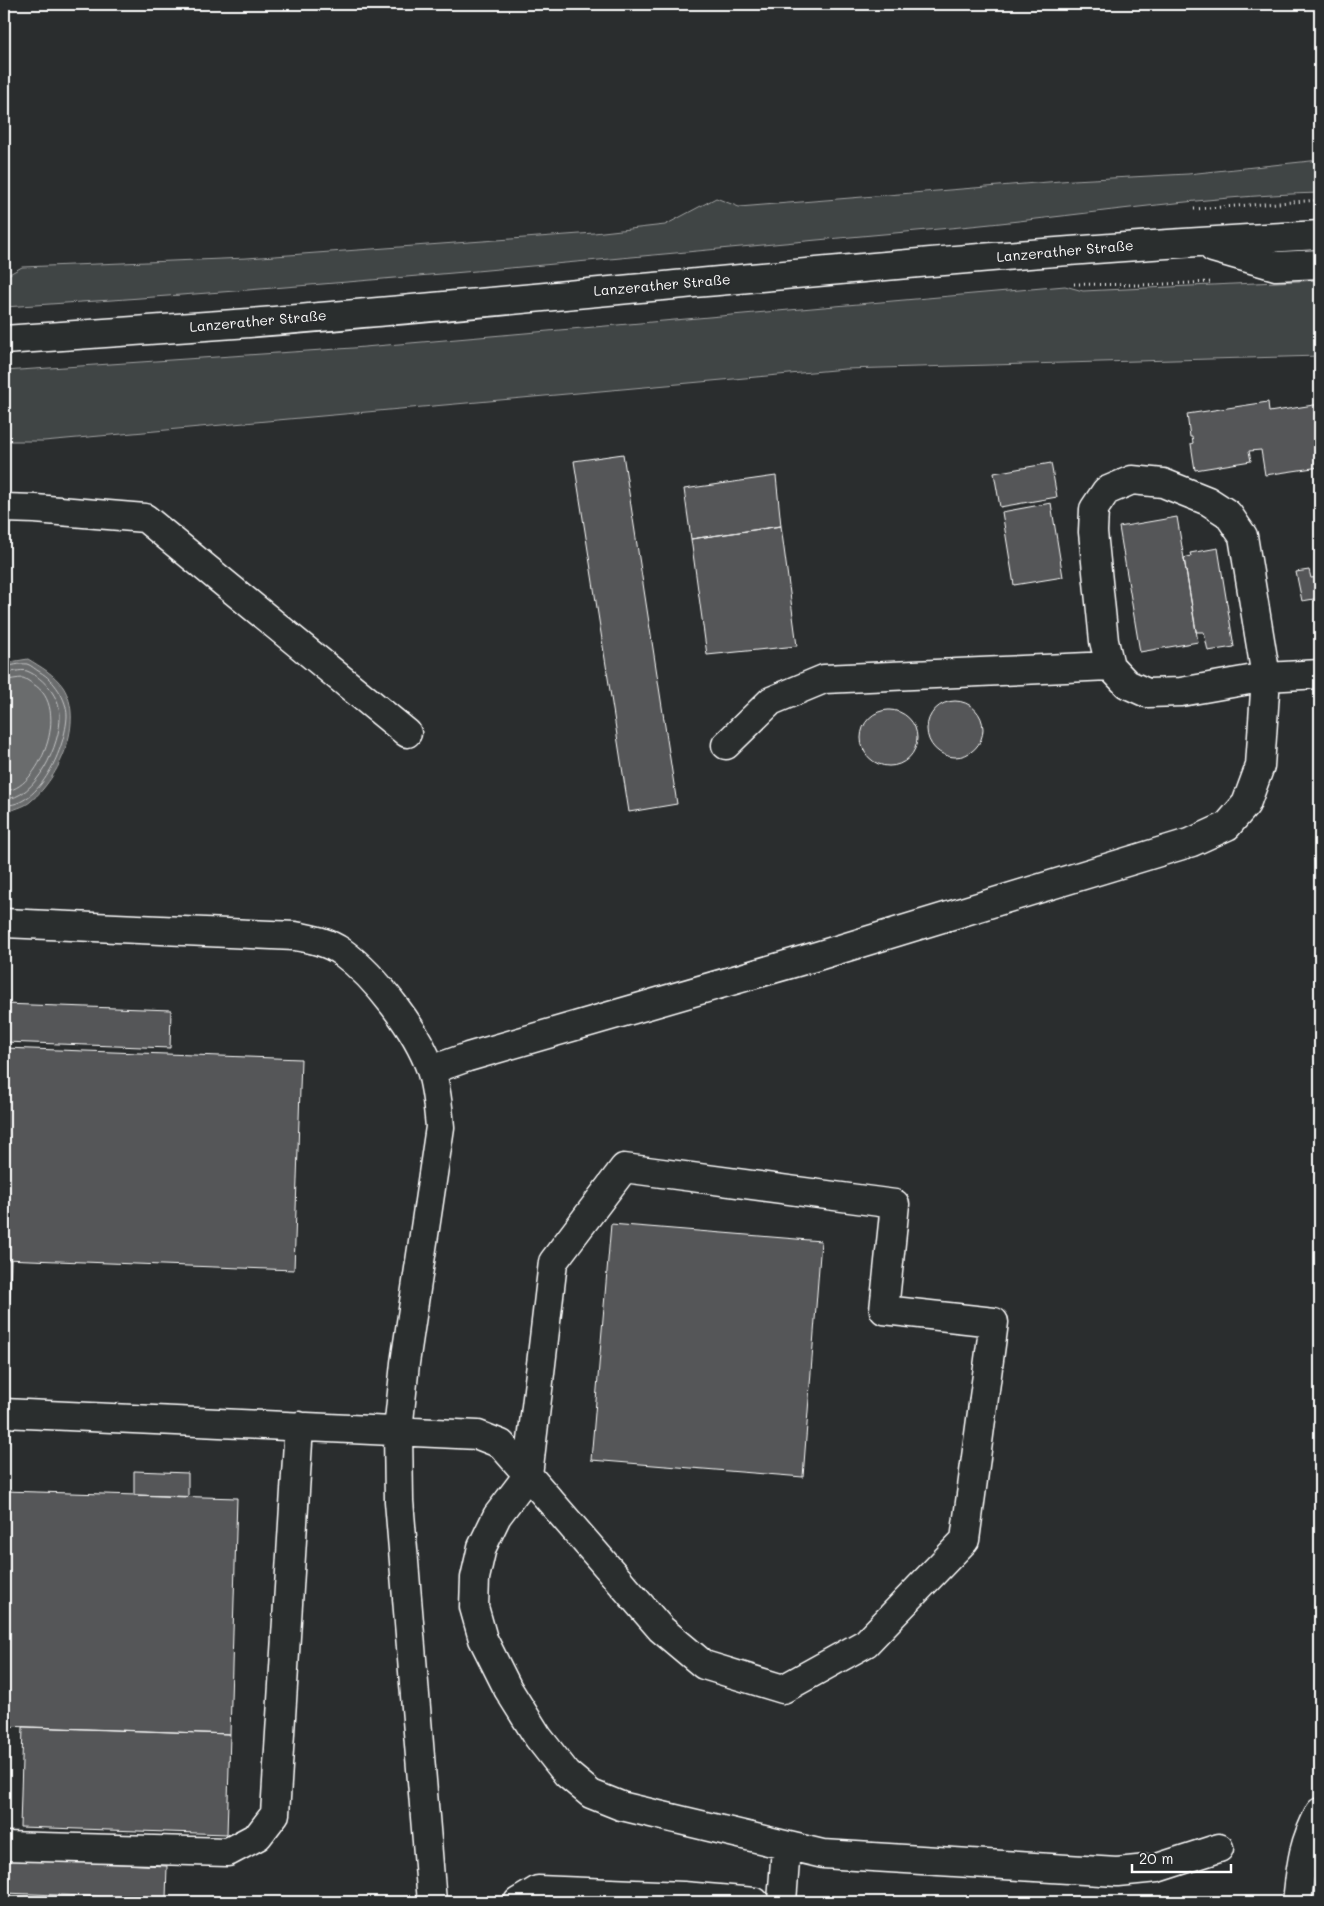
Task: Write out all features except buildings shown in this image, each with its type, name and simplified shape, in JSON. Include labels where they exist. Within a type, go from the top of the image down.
[{"type":"main road","name":"Lanzerather Straße","points":[[4,340],[248,323],[839,269],[1190,241],[1320,234]]},
{"type":"main road","points":[[1190,241],[1276,266],[1320,264]]},
{"type":"main road","points":[[431,1070],[468,1057],[824,954],[1192,842],[1227,826],[1246,804],[1260,766],[1266,677],[1243,536],[1228,514],[1208,501],[1162,483],[1132,480],[1106,491],[1094,509],[1093,532],[1104,641],[1110,666],[1126,684],[1147,693],[1181,692],[1266,677],[1320,674]]},
{"type":"main road","points":[[4,508],[145,518],[408,733]]},
{"type":"main road","points":[[726,745],[771,701],[824,679],[1110,666]]},
{"type":"main road","points":[[4,923],[295,936],[319,941],[341,952],[360,968],[398,1011],[416,1036],[431,1070],[438,1097],[440,1127],[405,1362],[398,1431],[399,1501],[432,1902]]},
{"type":"main road","points":[[4,1413],[478,1435],[500,1444],[528,1475],[661,1629],[704,1665],[783,1689],[866,1643],[965,1540],[994,1322],[884,1310],[894,1204],[624,1168],[552,1262],[528,1475],[497,1516],[482,1547],[475,1578],[474,1607],[483,1639],[508,1689],[538,1737],[567,1774],[591,1794],[621,1806],[786,1846],[822,1854],[1117,1872],[1157,1868],[1219,1848]]},
{"type":"main road","points":[[4,1846],[228,1852],[258,1836],[276,1814],[299,1426]]},
{"type":"main road","points":[[1297,1902],[1302,1854],[1307,1837],[1320,1812]]},
{"type":"main road","points":[[782,1902],[786,1846]]},
{"type":"main road","points":[[518,1902],[538,1890],[755,1902]]},
{"type":"shaded area","points":[[1320,160],[1320,193],[1181,202],[950,228],[477,271],[241,291],[4,307],[4,277],[22,267],[247,258],[594,233],[665,225],[716,198],[739,207],[1073,180],[1188,174]]},
{"type":"shaded area","points":[[1320,280],[1320,356],[845,369],[44,441],[4,441],[4,371],[353,348],[1065,286],[1083,291]]},
{"type":"water","points":[[28,659],[51,675],[63,687],[69,701],[71,716],[70,732],[66,748],[51,778],[29,803],[10,811],[4,809],[4,663]]}]
